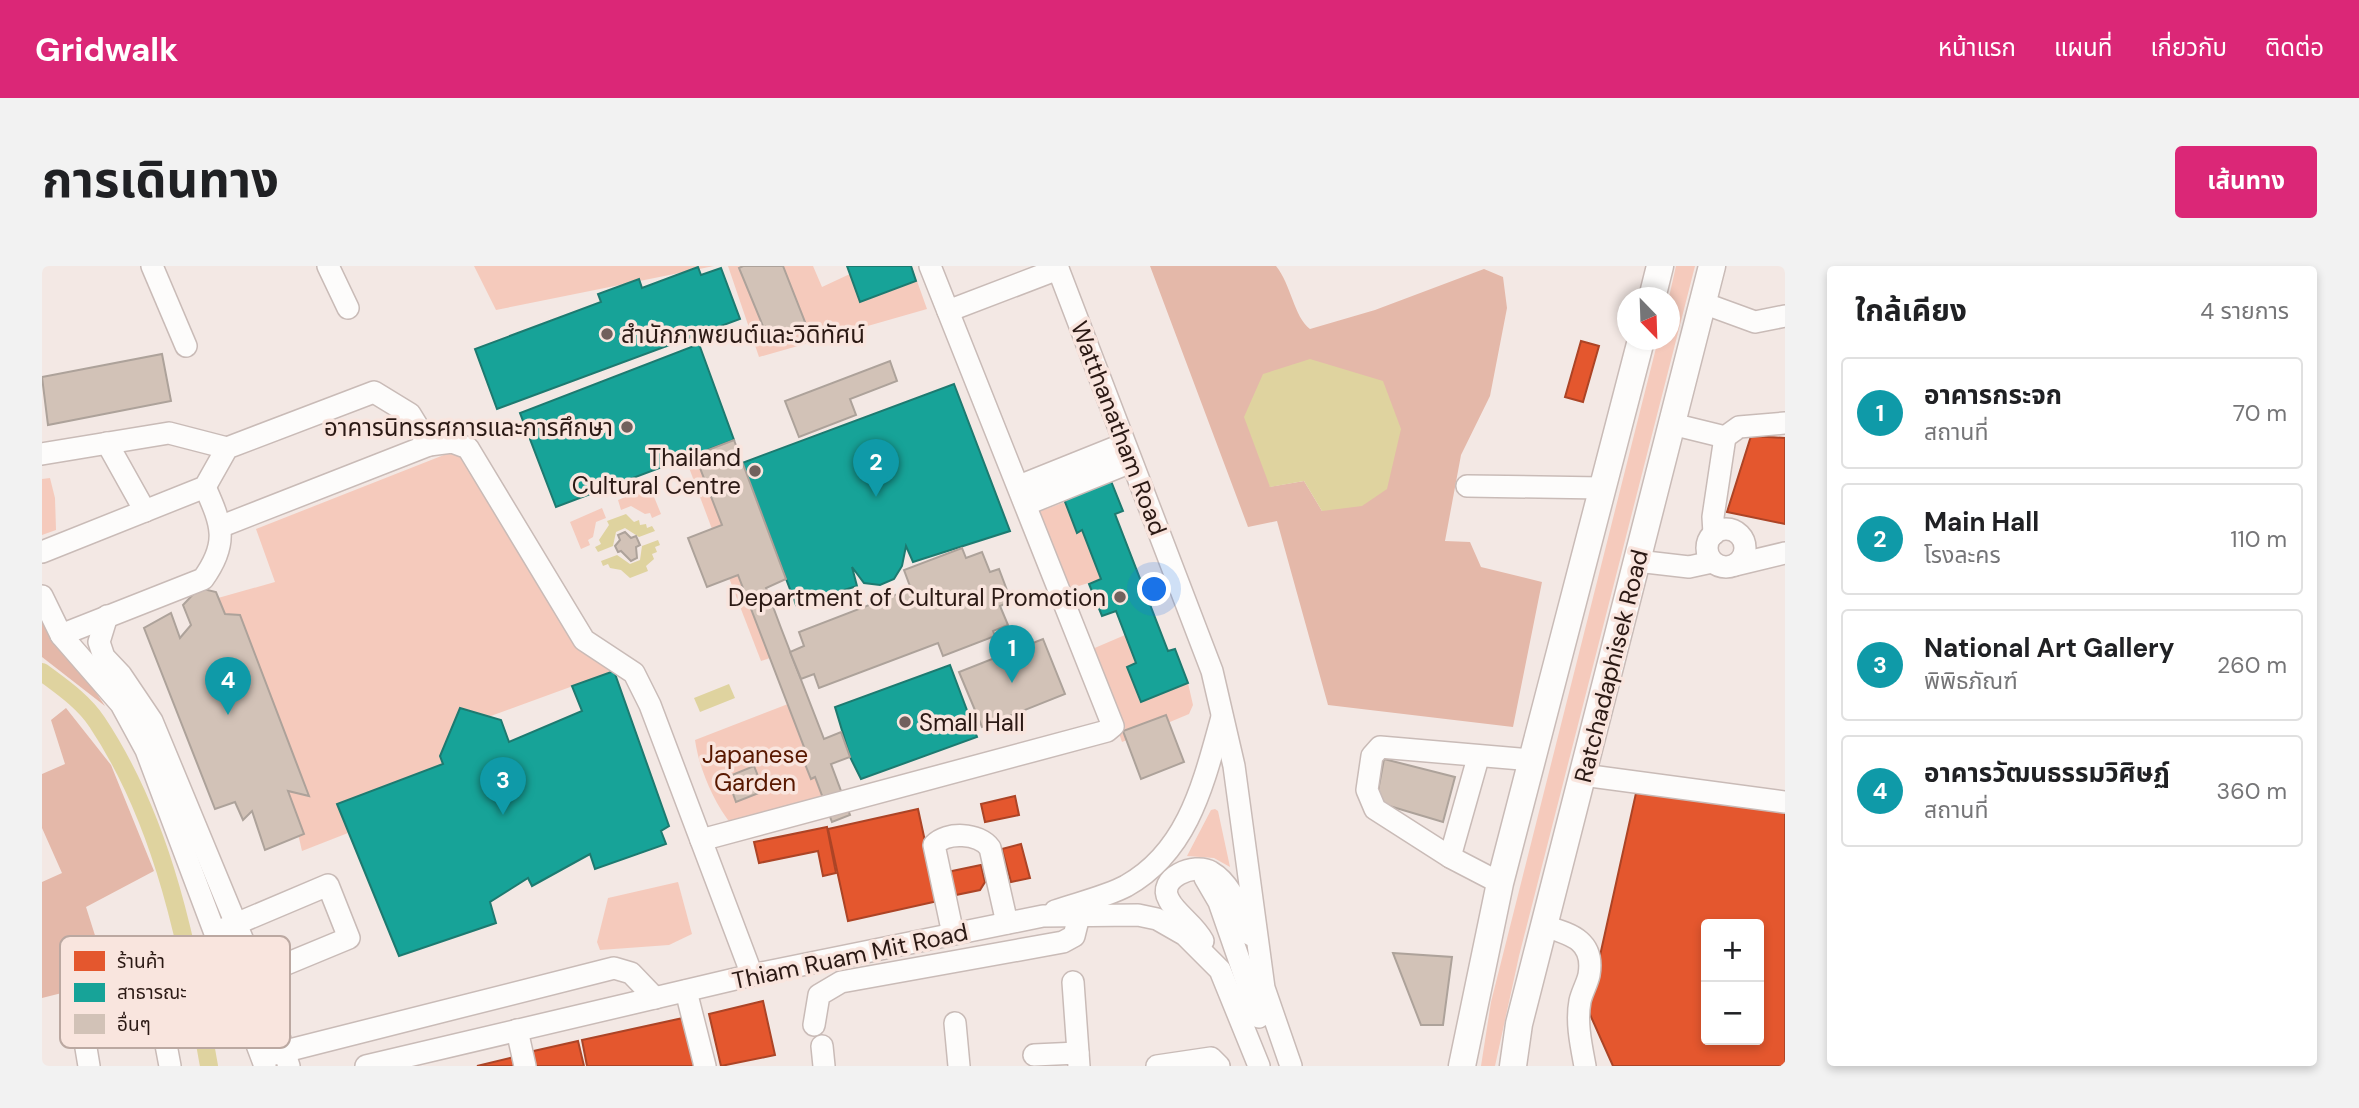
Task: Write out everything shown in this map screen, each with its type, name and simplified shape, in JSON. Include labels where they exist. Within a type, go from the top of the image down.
[{"type":"main road","points":[[1655,287],[1660,266]]},
{"type":"main road","name":"Ratchadaphisek Road","points":[[1513,1066],[1519,1024],[1712,266]]},
{"type":"main road","points":[[1462,1066],[1500,883],[1638,350]]},
{"type":"street","points":[[152,266],[186,346]]},
{"type":"street","points":[[328,266],[348,307]]},
{"type":"street","points":[[701,839],[1107,731],[1113,726],[930,266]]},
{"type":"street","points":[[948,312],[1058,268]]},
{"type":"street","name":"Watthanatham Road","points":[[1058,268],[1212,671],[1224,712],[1261,958]]},
{"type":"street","points":[[1703,303],[1755,322],[1785,316]]},
{"type":"street","points":[[42,454],[169,433],[226,448],[374,392],[410,414],[429,445]]},
{"type":"street","points":[[1672,424],[1725,437]]},
{"type":"street","points":[[1714,534],[1713,516],[1725,437],[1739,427],[1785,424]]},
{"type":"street","points":[[222,526],[429,445],[453,442],[468,448],[584,640],[634,673],[752,975]]},
{"type":"street","points":[[107,443],[145,512]]},
{"type":"street","points":[[42,552],[205,487],[226,448]]},
{"type":"street","points":[[1023,495],[1127,453]]},
{"type":"street","points":[[1467,486],[1602,488]]},
{"type":"street","points":[[61,635],[203,579],[217,560],[222,526],[205,487]]},
{"type":"street","points":[[1712,562],[1707,544],[1714,534],[1726,529],[1742,538],[1745,550],[1735,565]]},
{"type":"street","points":[[1637,561],[1689,567],[1712,562],[1723,567],[1785,553]]},
{"type":"street","points":[[42,596],[61,635],[121,704],[146,750],[217,936]]},
{"type":"street","points":[[107,616],[99,642],[104,657],[121,675],[152,722],[241,936]]},
{"type":"street","points":[[1043,916],[1125,887],[1156,866],[1184,829],[1199,799],[1224,712]]},
{"type":"street","points":[[1500,883],[1450,857],[1375,809],[1367,790],[1372,756],[1380,747],[1478,758],[1531,760]]},
{"type":"street","points":[[1450,857],[1478,758]]},
{"type":"street","points":[[1583,775],[1785,802]]},
{"type":"street","points":[[953,934],[934,845],[939,840],[951,837],[974,836],[990,848],[1007,923]]},
{"type":"street","points":[[1220,970],[1198,931],[1169,901],[1167,888],[1173,878],[1184,871],[1194,868],[1209,870],[1222,881],[1236,901],[1261,958],[1272,1018],[1287,1065]]},
{"type":"street","points":[[1184,871],[1195,872],[1206,879],[1214,890],[1287,1065]]},
{"type":"street","points":[[216,933],[328,885],[349,938],[290,962]]},
{"type":"street","name":"Thiam Ruam Mit Road","points":[[366,1066],[752,975],[1007,923],[1043,916],[1138,915],[1157,919],[1185,935],[1220,970],[1259,1066]]},
{"type":"street","points":[[814,1026],[819,996],[841,982],[1063,942],[1074,936],[1079,916]]},
{"type":"street","points":[[1544,926],[1575,935],[1585,948],[1589,973],[1580,1002],[1579,1035],[1585,1066]]},
{"type":"street","points":[[263,1062],[287,1059],[614,968],[631,973],[655,998]]},
{"type":"street","points":[[1034,1055],[1079,1059],[1073,982]]},
{"type":"street","points":[[686,991],[705,1066]]},
{"type":"street","points":[[955,1023],[959,1066]]},
{"type":"street","points":[[517,1030],[525,1066]]},
{"type":"street","points":[[86,1048],[89,1066]]},
{"type":"street","points":[[167,1048],[170,1066]]},
{"type":"street","points":[[1157,1066],[1211,1058],[1219,1066]]},
{"type":"green space","points":[[474,266],[714,266],[496,310]]},
{"type":"green space","points":[[728,266],[813,266],[822,287],[852,273],[912,267],[927,309],[759,357]]},
{"type":"green space","points":[[1676,266],[1695,266],[1680,325],[1680,287],[1671,287]]},
{"type":"green space","points":[[1655,350],[1674,350],[1519,956],[1495,1066],[1481,1066],[1491,1002]]},
{"type":"green space","points":[[454,451],[466,457],[614,671],[488,717],[461,708],[440,755],[443,764],[337,804],[348,833],[302,851],[288,791],[309,795],[240,615],[225,614],[218,598],[275,582],[256,529]]},
{"type":"green space","points":[[695,455],[722,525],[712,529],[685,457]]},
{"type":"green space","points":[[50,478],[55,498],[56,530],[42,535],[42,479]]},
{"type":"green space","points":[[650,487],[661,514],[652,518],[650,513],[645,514],[631,506],[621,510],[618,500]]},
{"type":"green space","points":[[1065,502],[1078,532],[1082,530],[1101,579],[1066,590],[1035,513]]},
{"type":"green space","points":[[602,508],[606,518],[596,522],[593,537],[588,540],[590,545],[581,549],[570,522]]},
{"type":"green space","points":[[738,575],[770,658],[761,661],[729,578]]},
{"type":"green space","points":[[1125,635],[1136,663],[1127,667],[1140,702],[1188,683],[1193,705],[1189,714],[1122,742],[1090,650]]},
{"type":"green space","name":"Japanese Garden","points":[[788,704],[804,747],[800,749],[811,779],[815,777],[823,798],[731,824],[708,784],[695,740]]},
{"type":"green space","points":[[1211,810],[1218,811],[1230,867],[1214,858],[1187,856]]},
{"type":"green space","points":[[678,882],[692,934],[669,945],[600,950],[597,942],[608,898]]},
{"type":"shaded area","points":[[1150,266],[1276,266],[1300,317],[1310,329],[1375,310],[1484,269],[1503,277],[1507,308],[1490,396],[1461,455],[1445,541],[1470,542],[1481,567],[1542,582],[1513,727],[1328,705],[1277,521],[1248,527]],"holes":[[[1401,429],[1322,511],[1304,481],[1269,487]]]},
{"type":"shaded area","points":[[1310,359],[1383,381],[1401,429],[1387,489],[1362,506],[1322,511],[1304,481],[1270,487],[1244,417],[1263,374]]},
{"type":"shaded area","points":[[626,514],[634,522],[639,520],[640,525],[646,524],[647,528],[652,526],[655,531],[639,537],[625,528],[616,532],[613,546],[598,552],[595,547],[601,544],[599,540],[609,525],[607,521]]},
{"type":"shaded area","points":[[658,540],[660,545],[655,547],[657,552],[652,554],[654,559],[646,566],[648,571],[630,578],[621,570],[610,568],[608,564],[603,566],[601,561],[617,555],[630,564],[640,560],[642,546]]},
{"type":"shaded area","points":[[42,611],[105,706],[42,657]]},
{"type":"shaded area","points":[[729,684],[735,698],[700,712],[694,698]]},
{"type":"shaded area","points":[[66,708],[111,765],[154,871],[86,907],[95,936],[60,936],[60,993],[42,998],[42,882],[62,873],[42,828],[42,774],[65,764],[51,720]]},
{"type":"building: ร้านค้า","points":[[1581,341],[1599,346],[1583,402],[1565,397]]},
{"type":"building: ร้านค้า","points":[[1751,436],[1785,438],[1785,524],[1727,512]]},
{"type":"building: ร้านค้า","points":[[1636,793],[1785,811],[1785,1066],[1613,1066],[1588,1010]]},
{"type":"building: ร้านค้า","points":[[1015,796],[1019,815],[985,822],[981,804]]},
{"type":"building: ร้านค้า","points":[[918,809],[938,901],[848,921],[828,829]]},
{"type":"building: ร้านค้า","points":[[827,827],[836,873],[823,876],[818,851],[759,863],[754,842]]},
{"type":"building: ร้านค้า","points":[[1021,844],[1030,878],[1011,882],[1002,849]]},
{"type":"building: ร้านค้า","points":[[981,865],[985,882],[980,890],[951,896],[947,872]]},
{"type":"building: ร้านค้า","points":[[763,1001],[775,1055],[721,1066],[709,1014]]},
{"type":"building: ร้านค้า","points":[[683,1018],[694,1066],[587,1066],[582,1040]]},
{"type":"building: ร้านค้า","points":[[578,1041],[584,1066],[533,1066],[529,1052]]},
{"type":"building: ร้านค้า","points":[[514,1057],[517,1066],[477,1066]]},
{"type":"building: สาธารณะ","points":[[847,266],[911,266],[916,281],[860,302]]},
{"type":"building: สาธารณะ","name":"สำนักภาพยนต์และวิดิทัศน์","points":[[698,267],[701,275],[721,268],[740,319],[497,409],[475,349],[601,302],[598,294],[639,279],[642,288]]},
{"type":"building: สาธารณะ","name":"อาคารนิทรรศการและการศึกษา","points":[[699,344],[734,440],[556,507],[520,413]]},
{"type":"building: สาธารณะ","points":[[954,384],[1010,531],[913,562],[906,546],[902,566],[894,579],[880,585],[864,583],[852,567],[857,586],[796,605],[742,463]]},
{"type":"building: สาธารณะ","name":"Department of Cultural Promotion","points":[[1109,476],[1123,511],[1115,514],[1168,651],[1175,649],[1188,683],[1141,702],[1127,667],[1136,663],[1116,611],[1102,616],[1089,584],[1101,579],[1082,530],[1077,533],[1062,494]]},
{"type":"building: สาธารณะ","name":"Small Hall","points":[[950,665],[977,737],[861,779],[850,757],[835,707]]},
{"type":"building: สาธารณะ","points":[[614,671],[669,826],[661,831],[666,844],[595,869],[590,854],[532,886],[528,878],[490,902],[496,923],[399,956],[337,804],[443,764],[440,756],[460,708],[501,720],[509,742],[582,711],[572,686]]},
{"type":"building: อื่นๆ","points":[[783,266],[805,322],[789,329],[791,335],[776,342],[772,334],[767,336],[739,268]]},
{"type":"building: อื่นๆ","points":[[162,354],[171,401],[48,425],[42,377]]},
{"type":"building: อื่นๆ","points":[[890,361],[897,381],[850,399],[856,415],[799,437],[785,401]]},
{"type":"building: อื่นๆ","points":[[734,440],[786,579],[766,588],[824,739],[841,732],[850,757],[831,764],[850,815],[832,822],[815,777],[811,779],[799,749],[804,747],[738,575],[707,587],[688,538],[722,525],[695,455]]},
{"type":"building: อื่นๆ","points":[[625,532],[631,538],[636,536],[640,545],[636,547],[637,558],[631,561],[621,551],[618,552],[615,546],[620,540],[618,535]]},
{"type":"building: อื่นๆ","points":[[962,548],[966,558],[982,552],[990,572],[999,569],[1011,601],[1000,606],[1008,625],[993,631],[995,636],[943,656],[938,643],[819,688],[814,674],[801,679],[790,652],[804,646],[799,632],[911,589],[904,570]]},
{"type":"building: อื่นๆ","points":[[199,588],[216,592],[225,614],[240,615],[309,796],[288,791],[304,834],[265,850],[252,811],[243,820],[235,802],[215,809],[144,628],[171,613],[180,638],[191,625],[183,605]]},
{"type":"building: อื่นๆ","points":[[1043,639],[1065,694],[982,727],[959,672]]},
{"type":"building: อื่นๆ","points":[[1166,715],[1184,762],[1141,779],[1123,731]]},
{"type":"building: อื่นๆ","points":[[1384,759],[1455,777],[1443,822],[1376,802]]},
{"type":"building: อื่นๆ","points":[[754,766],[764,791],[736,802],[727,777]]},
{"type":"building: อื่นๆ","points":[[1393,953],[1452,957],[1443,1025],[1421,1025]]},
{"type":"waterway","points":[[42,672],[85,707],[120,761],[157,845],[183,936]]},
{"type":"waterway","points":[[206,1048],[209,1066]]},
{"type":"place","name":"สำนักภาพยนต์และวิดิทัศน์","points":[[607,334]]},
{"type":"place","name":"อาคารนิทรรศการและการศึกษา","points":[[627,427]]},
{"type":"place","name":"Thailand Cultural Centre","points":[[755,471]]},
{"type":"place","name":"Main Hall","points":[[876,497]]},
{"type":"place","name":"Department of Cultural Promotion","points":[[1120,597]]},
{"type":"place","name":"อาคารกระจก","points":[[1012,683]]},
{"type":"place","name":"อาคารวัฒนธรรมวิศิษฏ์","points":[[228,715]]},
{"type":"place","name":"Small Hall","points":[[905,722]]},
{"type":"place","name":"National Art Gallery","points":[[503,815]]}]
